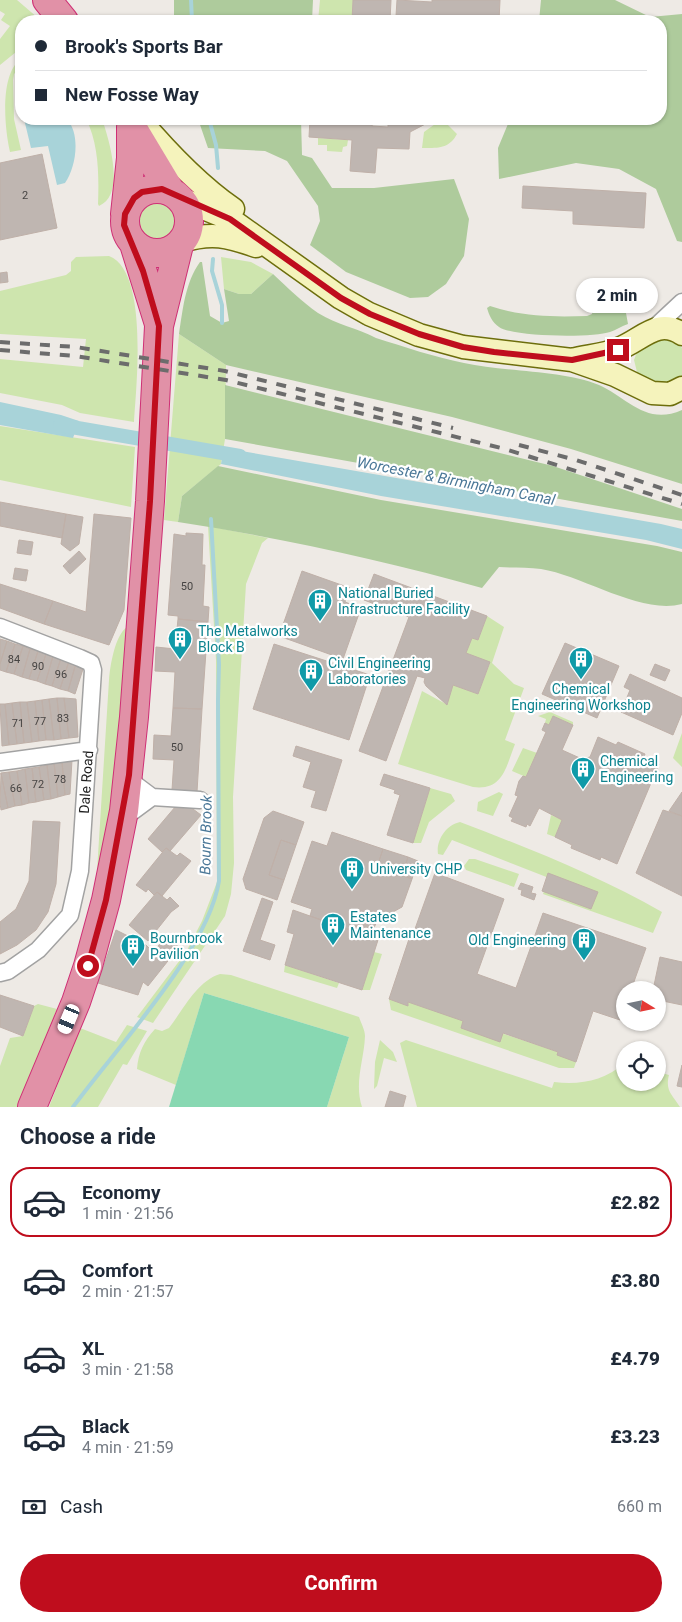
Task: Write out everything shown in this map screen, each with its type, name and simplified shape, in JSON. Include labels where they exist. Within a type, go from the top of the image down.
[{"type":"highway","points":[[47,0],[59,15]]},
{"type":"highway","points":[[133,125],[125,214],[126,230],[134,244],[159,326]]},
{"type":"highway","points":[[32,1107],[76,1002],[88,966],[106,900],[124,811],[129,775],[149,511],[159,326],[180,243],[189,224],[188,214],[135,125]]},
{"type":"highway","points":[[125,214],[128,205],[142,192],[162,189],[175,195]]},
{"type":"highway","points":[[134,244],[152,254],[163,253],[180,243]]},
{"type":"street","points":[[138,125],[162,146],[208,192],[257,226],[276,243],[283,255]]},
{"type":"street","points":[[175,195],[230,219],[341,298],[370,314],[419,334],[463,347],[572,360],[659,394],[680,391]]},
{"type":"street","points":[[180,243],[202,235],[226,236],[283,255]]},
{"type":"street","points":[[642,388],[631,374],[629,362],[631,350],[645,334],[682,302]]},
{"type":"street","points":[[572,360],[618,350],[645,334],[666,328],[682,334]]},
{"type":"street","name":"Dale Road","points":[[0,627],[91,663],[89,750],[80,871],[70,915],[38,950],[4,972]]},
{"type":"street","points":[[0,762],[89,750]]},
{"type":"street","points":[[129,775],[136,785],[152,797],[200,800]]},
{"type":"street","points":[[124,811],[133,811],[152,797]]},
{"type":"green space","points":[[0,0],[17,0],[34,15],[15,15],[15,53],[0,65],[0,39],[10,26],[1,20],[5,14],[0,11]]},
{"type":"green space","points":[[174,0],[313,0],[312,15],[174,15]]},
{"type":"green space","points":[[320,0],[353,0],[352,15],[319,15]]},
{"type":"green space","points":[[541,0],[615,0],[646,15],[540,15]]},
{"type":"green space","points":[[682,14],[682,242],[677,241],[656,189],[619,169],[576,163],[499,179],[498,148],[508,125],[667,125],[667,15]]},
{"type":"green space","points":[[14,66],[14,119],[21,150],[10,152],[6,128],[5,101]]},
{"type":"green space","points":[[88,125],[104,125],[113,166],[114,179],[112,191],[107,200],[99,206],[96,150]]},
{"type":"green space","points":[[200,125],[301,125],[302,155],[312,158],[332,188],[374,188],[454,179],[469,219],[464,256],[446,284],[428,297],[410,298],[346,272],[310,245],[320,221],[318,206],[287,161],[265,151],[208,148]]},
{"type":"green space","points":[[434,125],[448,125],[457,134],[450,143],[442,147],[422,148],[424,132]]},
{"type":"green space","points":[[318,138],[348,140],[347,146],[343,147],[342,152],[327,151],[327,145],[318,145]]},
{"type":"green space","points":[[151,195],[161,195],[175,202],[182,216],[182,226],[175,240],[161,247],[151,247],[141,243],[134,236],[130,226],[130,216],[134,206],[141,199]]},
{"type":"green space","points":[[109,256],[122,266],[130,283],[135,306],[138,358],[134,422],[80,413],[62,405],[0,393],[0,359],[83,367],[86,339],[0,334],[0,291],[66,275],[71,271],[71,262],[76,257]]},
{"type":"green space","points":[[221,257],[251,262],[273,274],[251,294],[239,294],[224,289]]},
{"type":"green space","points":[[200,262],[202,262],[210,316],[222,323],[229,321],[224,289],[239,294],[251,294],[273,274],[318,313],[332,321],[376,338],[464,363],[568,376],[585,380],[609,390],[648,413],[658,415],[682,410],[682,484],[571,449],[452,417],[226,365],[179,334],[188,287]]},
{"type":"green space","points":[[616,298],[624,302],[628,324],[601,334],[553,336],[520,333],[499,327],[494,323],[487,308],[490,306],[538,316],[587,316],[592,314],[597,303]]},
{"type":"green space","points":[[179,334],[226,365],[225,439],[221,464],[182,496],[178,522],[164,520]]},
{"type":"green space","points":[[658,337],[676,341],[682,348],[682,378],[666,389],[638,376],[634,360],[637,352]]},
{"type":"green space","points":[[225,385],[553,466],[682,509],[682,521],[225,439]]},
{"type":"green space","points":[[0,426],[135,447],[131,507],[0,480]]},
{"type":"green space","points":[[218,466],[381,500],[657,546],[682,552],[682,604],[666,606],[631,600],[558,573],[536,568],[499,567],[482,588],[331,550],[178,522],[182,496]]},
{"type":"green space","points":[[208,526],[268,538],[262,543],[246,584],[233,797],[234,863],[231,894],[225,916],[153,1023],[137,1017],[186,952],[202,921],[217,882],[216,660]]},
{"type":"green space","points":[[487,616],[504,627],[492,663],[514,684],[524,688],[505,740],[515,744],[502,776],[491,785],[473,787],[398,764],[422,691],[446,704],[453,685],[478,694],[490,663],[466,653],[472,638],[478,640]]},
{"type":"green space","points":[[127,627],[124,693],[118,758],[96,887],[110,674],[116,644]]},
{"type":"green space","points":[[550,712],[573,722],[573,725],[553,716],[549,725],[545,723],[546,719],[538,716]]},
{"type":"green space","points":[[682,733],[682,767],[673,758]]},
{"type":"green space","points":[[523,748],[537,753],[526,777],[512,771]]},
{"type":"green space","points":[[430,788],[451,794],[455,801],[429,822],[421,843],[413,843]]},
{"type":"green space","points":[[499,792],[503,794],[493,816],[477,811],[478,802]]},
{"type":"green space","points":[[551,815],[562,820],[555,837],[547,834]]},
{"type":"green space","points":[[460,822],[537,852],[613,886],[662,912],[653,933],[543,894],[549,878],[452,840],[443,855],[438,854],[440,839],[443,834],[450,826]]},
{"type":"green space","points":[[469,859],[475,859],[519,874],[514,887],[466,870],[464,866]]},
{"type":"green space","points":[[374,952],[382,954],[370,990],[362,990]]},
{"type":"green space","points":[[285,965],[339,983],[337,988],[284,972]]},
{"type":"green space","points":[[220,974],[231,975],[359,1017],[365,1036],[359,1080],[362,1107],[327,1107],[349,1037],[204,993],[176,1085],[137,1069],[142,1047],[155,1029],[162,1031],[169,1028],[197,989]]},
{"type":"green space","points":[[204,993],[349,1037],[327,1107],[169,1107]]},
{"type":"green space","points":[[389,999],[407,1005],[408,1002],[558,1052],[576,1062],[574,1068],[559,1068],[391,1010]]},
{"type":"green space","points":[[38,1004],[57,1009],[17,1107],[0,1107],[0,1066],[10,1038],[23,1036],[34,1006]]},
{"type":"green space","points":[[127,1025],[147,1031],[127,1065],[123,1064],[98,1107],[49,1107],[80,1028],[116,1042]]},
{"type":"green space","points":[[380,1040],[393,1052],[397,1062],[384,1058],[377,1086],[374,1089],[375,1062]]},
{"type":"green space","points":[[406,1040],[552,1088],[554,1082],[583,1082],[600,1078],[616,1070],[616,1091],[666,1091],[666,1074],[669,1075],[669,1089],[680,1107],[417,1107],[400,1043]]},
{"type":"water","points":[[25,125],[70,125],[74,133],[75,151],[72,168],[65,183],[57,185],[48,146],[31,148]]},
{"type":"water","points":[[0,402],[61,415],[79,421],[73,438],[0,425]]},
{"type":"water","points":[[224,448],[661,524],[682,529],[682,549],[646,540],[381,496],[221,464]]},
{"type":"building","points":[[353,0],[391,0],[390,15],[352,15]]},
{"type":"building","points":[[397,0],[432,2],[432,0],[500,0],[499,15],[396,15]]},
{"type":"building","points":[[310,125],[372,125],[388,127],[388,125],[423,125],[410,132],[409,149],[377,148],[375,173],[350,171],[352,140],[309,137]]},
{"type":"building","points":[[42,154],[57,228],[0,240],[0,163]]},
{"type":"building","points":[[523,186],[646,193],[644,228],[573,224],[573,211],[522,208]]},
{"type":"building","points":[[7,272],[8,282],[0,283],[0,273]]},
{"type":"building","points":[[0,502],[66,514],[62,538],[0,526]]},
{"type":"building","points":[[66,514],[83,517],[79,544],[70,551],[61,544]]},
{"type":"building","points":[[94,514],[131,518],[124,610],[109,645],[44,624],[53,601],[86,612]]},
{"type":"building","points":[[186,533],[203,534],[202,565],[205,565],[203,606],[209,607],[208,622],[178,619],[178,616],[168,615],[174,534],[186,536]]},
{"type":"building","points":[[19,540],[33,542],[31,555],[17,553]]},
{"type":"building","points":[[79,551],[86,559],[70,574],[63,566]]},
{"type":"building","points":[[15,568],[28,570],[26,581],[13,579]]},
{"type":"building","name":"National Buried Infrastructure Facility","points":[[302,571],[350,588],[345,602],[361,608],[343,659],[279,636]]},
{"type":"building","points":[[374,574],[487,616],[478,640],[472,638],[466,653],[490,662],[478,694],[453,685],[447,705],[426,686],[425,678],[417,676],[386,761],[359,751],[409,617],[364,600]]},
{"type":"building","points":[[0,584],[53,601],[44,624],[0,608]]},
{"type":"building","name":"The Metalworks Block B","points":[[178,619],[208,622],[202,709],[173,708],[175,672],[155,671],[156,647],[175,649]]},
{"type":"building","points":[[0,639],[7,641],[0,664]]},
{"type":"building","points":[[7,641],[15,644],[6,672],[0,670],[0,664]]},
{"type":"building","name":"Chemical Engineering Workshop","points":[[565,643],[619,666],[597,718],[542,694]]},
{"type":"building","points":[[15,644],[23,646],[14,674],[6,672]]},
{"type":"building","name":"Civil Engineering Laboratories","points":[[274,644],[370,675],[349,740],[253,709]]},
{"type":"building","points":[[23,646],[30,649],[22,677],[14,674]]},
{"type":"building","points":[[30,649],[38,651],[29,679],[22,677]]},
{"type":"building","points":[[38,651],[46,654],[37,681],[29,679]]},
{"type":"building","points":[[46,654],[53,656],[45,684],[37,681]]},
{"type":"building","points":[[53,656],[61,658],[52,686],[45,684]]},
{"type":"building","points":[[61,658],[69,661],[60,689],[52,686]]},
{"type":"building","points":[[69,661],[76,663],[68,691],[60,689]]},
{"type":"building","points":[[76,663],[84,666],[75,694],[68,691]]},
{"type":"building","points":[[655,664],[670,670],[665,681],[650,675]]},
{"type":"building","points":[[630,674],[682,698],[682,713],[673,735],[621,712],[630,690],[624,687]]},
{"type":"building","points":[[57,698],[61,739],[54,740],[49,699]]},
{"type":"building","points":[[57,698],[64,698],[69,738],[61,739]]},
{"type":"building","points":[[64,698],[76,699],[78,737],[69,738]]},
{"type":"building","points":[[49,699],[54,740],[46,740],[42,700]]},
{"type":"building","points":[[42,700],[46,740],[39,741],[35,701]]},
{"type":"building","points":[[35,701],[39,741],[32,742],[27,702]]},
{"type":"building","points":[[20,702],[24,743],[17,744],[12,703]]},
{"type":"building","points":[[20,702],[27,702],[32,742],[24,743]]},
{"type":"building","points":[[12,703],[17,744],[9,745],[5,704]]},
{"type":"building","points":[[0,704],[5,704],[9,745],[2,746]]},
{"type":"building","points":[[173,708],[202,709],[197,792],[172,790],[174,760],[153,759],[154,735],[171,736]]},
{"type":"building","name":"Chemical Engineering","points":[[553,716],[573,725],[562,750],[582,759],[590,757],[598,737],[616,745],[618,742],[645,754],[644,757],[659,764],[617,864],[601,857],[600,860],[571,848],[572,845],[555,837],[562,820],[539,808],[530,826],[527,824],[526,827],[511,821],[513,818],[509,816],[518,796],[515,795],[519,781],[523,776],[526,777],[546,732],[542,730],[545,723],[549,725]]},
{"type":"building","points":[[296,746],[342,760],[326,811],[311,807],[316,791],[303,787],[311,762],[293,756]]},
{"type":"building","points":[[72,760],[70,794],[65,795],[62,762]]},
{"type":"building","points":[[62,762],[65,795],[58,797],[54,763]]},
{"type":"building","points":[[54,763],[58,797],[51,799],[47,765]]},
{"type":"building","points":[[47,765],[51,799],[44,800],[39,767]]},
{"type":"building","points":[[39,767],[44,800],[36,802],[32,768]]},
{"type":"building","points":[[32,768],[36,802],[29,803],[25,769]]},
{"type":"building","points":[[25,769],[29,803],[22,805],[17,771]]},
{"type":"building","points":[[17,771],[22,805],[15,806],[9,772]]},
{"type":"building","points":[[9,772],[15,806],[8,808],[1,773]]},
{"type":"building","points":[[1,773],[8,808],[1,810],[0,803]]},
{"type":"building","points":[[384,774],[430,788],[413,843],[387,835],[400,795],[394,793],[395,790],[380,785]]},
{"type":"building","points":[[682,792],[682,816],[669,811]]},
{"type":"building","points":[[181,800],[201,815],[170,851],[166,848],[162,852],[148,839]]},
{"type":"building","points":[[663,810],[682,816],[682,896],[636,873]]},
{"type":"building","points":[[273,811],[304,822],[296,845],[281,840],[269,875],[284,880],[277,900],[246,889],[243,879],[264,818]]},
{"type":"building","points":[[33,821],[60,822],[56,884],[48,912],[36,930],[17,945],[0,954],[0,922],[16,909],[29,881]]},
{"type":"building","name":"University CHP","points":[[332,832],[383,849],[377,867],[412,879],[402,907],[391,913],[384,923],[377,921],[370,937],[310,916],[312,909],[291,902],[312,841],[327,846]]},
{"type":"building","points":[[281,840],[296,845],[284,880],[269,875]]},
{"type":"building","points":[[166,848],[177,856],[180,853],[191,861],[162,896],[157,892],[154,895],[148,889],[146,892],[136,885]]},
{"type":"building","points":[[383,849],[408,857],[402,875],[377,867]]},
{"type":"building","points":[[408,857],[418,861],[412,879],[402,875]]},
{"type":"building","name":"Old Engineering","points":[[435,873],[504,899],[477,974],[516,988],[543,913],[646,948],[634,981],[616,981],[616,1019],[593,1011],[576,1062],[557,1055],[558,1052],[503,1033],[500,1042],[461,1028],[463,1021],[408,1002],[408,1006],[389,999],[409,939],[411,940]]},
{"type":"building","points":[[548,873],[598,892],[591,909],[542,891]]},
{"type":"building","points":[[521,883],[533,887],[531,893],[536,894],[534,900],[521,895],[522,890],[518,889]]},
{"type":"building","points":[[157,892],[167,900],[170,897],[179,906],[171,912],[148,941],[129,925]]},
{"type":"building","points":[[262,898],[273,902],[260,940],[275,945],[270,960],[243,951]]},
{"type":"building","name":"Estates Maintenance","points":[[293,910],[378,940],[362,990],[285,965],[294,934],[287,932]]},
{"type":"building","name":"Bournbrook Pavilion","points":[[116,930],[146,945],[153,952],[166,937],[179,947],[148,986],[143,982],[138,995],[98,983]]},
{"type":"building","points":[[660,957],[682,962],[682,1005],[666,1002],[666,981],[655,981]]},
{"type":"building","points":[[0,995],[34,1006],[23,1036],[0,1027]]},
{"type":"building","points":[[682,1065],[682,1087],[677,1086]]},
{"type":"building","points":[[390,1091],[406,1096],[403,1107],[385,1107]]},
{"type":"waterway","name":"Bourn Brook","points":[[191,0],[192,15]]},
{"type":"waterway","name":"Bourn Brook","points":[[211,125],[216,145],[218,168]]},
{"type":"waterway","name":"Bourn Brook","points":[[213,259],[212,271],[222,305],[222,323]]},
{"type":"waterway","points":[[60,425],[240,456]]},
{"type":"waterway","name":"Bourn Brook","points":[[73,1107],[179,968],[198,938],[211,908],[219,881],[219,664],[211,519]]},
{"type":"railway","points":[[0,342],[76,347],[225,371],[453,428]]},
{"type":"railway","points":[[0,350],[75,356],[226,380],[505,449],[682,504]]},
{"type":"railway","points":[[519,445],[576,460],[682,495]]},
{"type":"place","name":"National Buried Infrastructure Facility","points":[[320,622]]},
{"type":"place","name":"The Metalworks Block B","points":[[180,660]]},
{"type":"place","name":"Chemical Engineering Workshop","points":[[581,680]]},
{"type":"place","name":"Civil Engineering Laboratories","points":[[311,692]]},
{"type":"place","name":"Chemical Engineering","points":[[583,790]]},
{"type":"place","name":"University CHP","points":[[352,890]]},
{"type":"place","name":"Estates Maintenance","points":[[333,946]]},
{"type":"place","name":"Old Engineering","points":[[584,961]]},
{"type":"place","name":"Bournbrook Pavilion","points":[[133,967]]},
{"type":"route","points":[[88,966],[106,900],[124,811],[129,775],[150,501],[159,326],[134,244],[128,236],[124,225],[128,205],[134,198],[142,192],[162,189],[230,219],[341,298],[370,314],[419,334],[463,347],[572,360],[618,350]]},
{"type":"water label","name":"Worcester & Birmingham Canal","points":[[456,481]]}]
